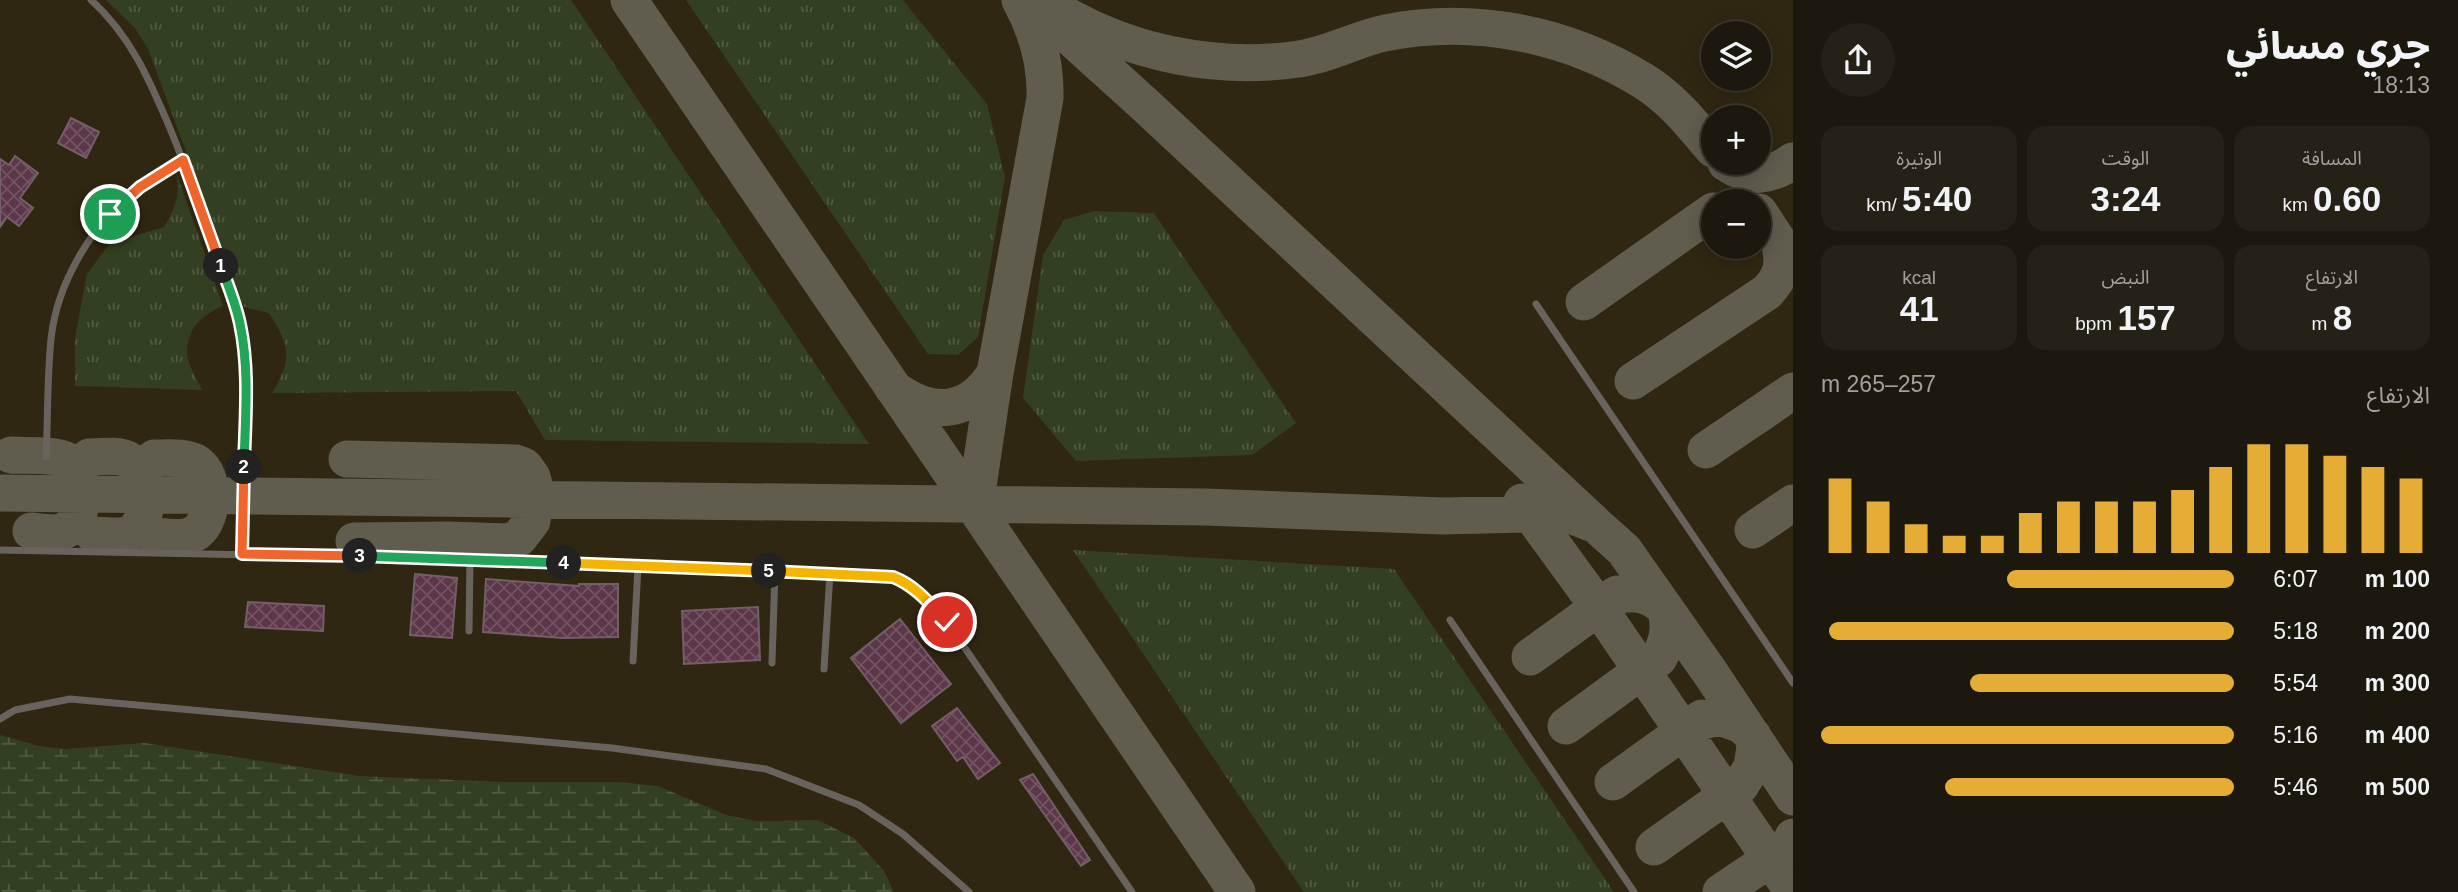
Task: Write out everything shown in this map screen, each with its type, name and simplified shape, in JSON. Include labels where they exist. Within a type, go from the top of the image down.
[{"type":"lane","points":[[91,0],[121,32],[136,55],[183,160],[234,302],[244,347],[246,371],[242,554]]},
{"type":"lane","points":[[46,457],[51,337],[64,291],[74,269],[97,229],[124,200],[183,160]]},
{"type":"lane","points":[[1536,304],[1793,683]]},
{"type":"lane","points":[[0,550],[470,559],[893,577],[920,593],[947,622],[1132,892]]},
{"type":"lane","points":[[469,631],[470,559]]},
{"type":"lane","points":[[633,662],[638,566]]},
{"type":"lane","points":[[772,663],[775,571]]},
{"type":"lane","points":[[824,669],[830,573]]},
{"type":"lane","points":[[1450,620],[1634,892]]},
{"type":"lane","points":[[0,719],[15,710],[70,699],[612,748],[766,769],[859,805],[903,834],[969,892]]},
{"type":"shaded area","points":[[0,0],[1793,0],[1793,892],[0,892]]},
{"type":"green space","points":[[106,0],[571,0],[869,444],[545,440],[516,391],[272,393],[286,361],[285,344],[269,313],[244,307],[148,49],[135,28]]},
{"type":"green space","points":[[686,0],[903,0],[987,104],[1005,177],[978,337],[958,355],[928,354]]},
{"type":"green space","points":[[176,172],[223,306],[202,318],[193,330],[188,344],[189,362],[202,390],[75,386],[75,338],[87,274],[110,243],[164,227],[176,201]]},
{"type":"green space","points":[[1094,211],[1154,213],[1296,423],[1252,455],[1076,461],[1023,398],[1043,255],[1064,220]]},
{"type":"green space","points":[[1073,550],[1394,569],[1614,892],[1304,892]]},
{"type":"green space","points":[[0,735],[39,746],[64,749],[144,743],[360,776],[503,782],[619,782],[658,786],[726,815],[756,821],[818,820],[854,838],[884,871],[894,892],[0,892]]},
{"type":"building","points":[[71,118],[99,132],[86,158],[58,143]]},
{"type":"building","points":[[15,156],[38,173],[20,198],[33,208],[19,226],[7,217],[0,227],[0,159],[9,165]]},
{"type":"building","points":[[415,574],[457,578],[452,638],[410,635]]},
{"type":"building","points":[[486,579],[579,586],[618,584],[618,637],[563,638],[483,632]]},
{"type":"building","points":[[248,602],[324,606],[323,631],[245,627]]},
{"type":"building","points":[[758,607],[760,660],[684,664],[682,611]]},
{"type":"building","points":[[900,619],[951,684],[901,723],[851,658]]},
{"type":"building","points":[[957,708],[1000,763],[978,779],[963,757],[957,761],[932,726]]},
{"type":"building","points":[[1033,774],[1090,860],[1081,866],[1020,780]]},
{"type":"taxiway","points":[[629,0],[1237,892]]},
{"type":"taxiway","points":[[975,506],[995,373],[1045,98],[1039,47],[1020,0]]},
{"type":"taxiway","points":[[1029,0],[1593,522]]},
{"type":"taxiway","points":[[1059,11],[1086,26],[1144,48],[1205,60],[1237,62],[1268,62],[1310,57],[1385,33],[1419,28],[1452,26],[1520,33],[1552,41],[1615,65],[1655,89],[1701,135]]},
{"type":"taxiway","points":[[1771,172],[1793,161]]},
{"type":"taxiway","points":[[1584,302],[1701,219]]},
{"type":"taxiway","points":[[1771,230],[1791,261]]},
{"type":"taxiway","points":[[1633,381],[1767,292],[1781,269],[1779,242]]},
{"type":"taxiway","points":[[893,388],[922,404],[949,407],[974,397],[995,373]]},
{"type":"taxiway","points":[[1706,450],[1793,391]]},
{"type":"taxiway","points":[[11,455],[47,456],[66,460],[73,466],[81,485],[81,507],[72,525],[56,533],[31,531]]},
{"type":"taxiway","points":[[89,457],[114,456],[127,459],[141,473],[146,494],[143,515],[133,532],[120,536],[94,535]]},
{"type":"taxiway","points":[[154,458],[182,458],[197,463],[207,477],[210,498],[207,518],[197,532],[182,537],[154,536]]},
{"type":"taxiway","points":[[347,459],[516,463],[524,466],[532,477],[535,488],[532,521],[519,538],[507,542],[354,541]]},
{"type":"taxiway","points":[[0,493],[1205,507],[1443,516],[1565,513],[1596,525],[1624,550],[1793,797]]},
{"type":"taxiway","points":[[1522,502],[1599,608],[1793,892]]},
{"type":"taxiway","points":[[1753,530],[1793,503]]},
{"type":"taxiway","points":[[1530,657],[1617,594]]},
{"type":"taxiway","points":[[1566,726],[1659,658],[1665,645],[1668,633],[1665,608],[1642,595],[1615,596]]},
{"type":"taxiway","points":[[1654,847],[1740,786],[1752,767],[1755,746],[1753,736],[1742,725],[1719,717],[1699,722]]},
{"type":"taxiway","points":[[1613,782],[1702,718]]},
{"type":"taxiway","points":[[1721,892],[1788,847],[1793,837]]},
{"type":"route","points":[[110,214],[140,187],[183,160],[234,302],[244,347],[246,371],[242,554],[470,559],[883,576],[893,577],[912,586],[947,622]]}]
